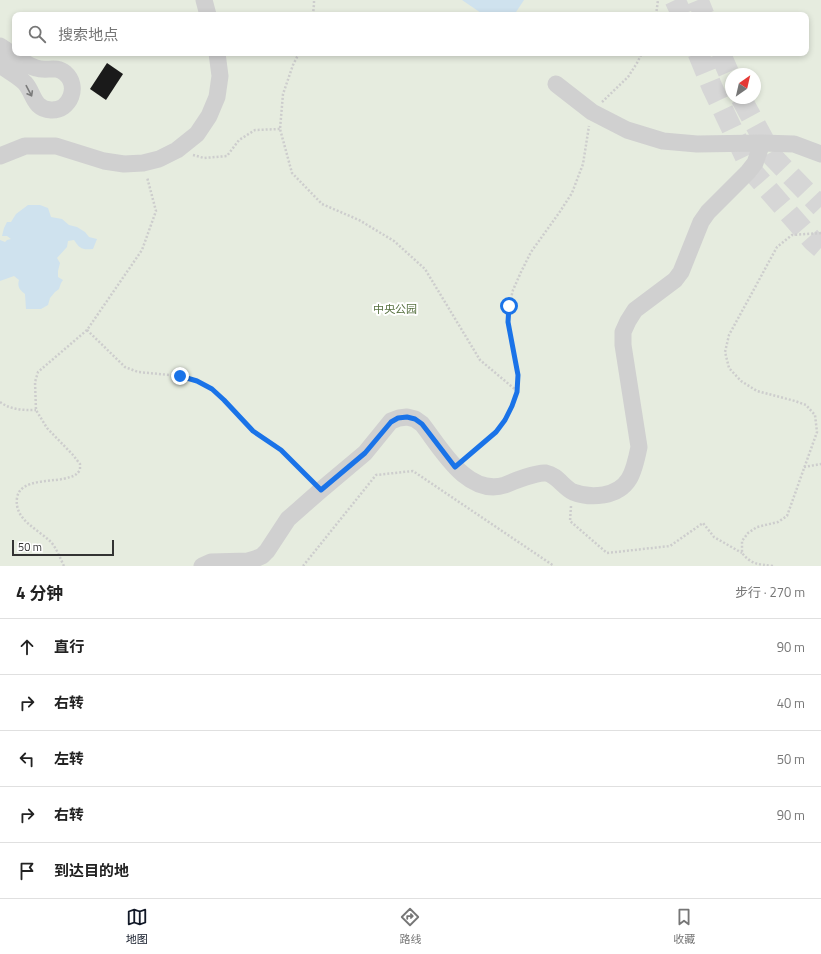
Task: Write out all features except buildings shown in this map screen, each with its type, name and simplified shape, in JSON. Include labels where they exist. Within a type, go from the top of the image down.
[{"type":"lane","points":[[204,0],[207,12]]},
{"type":"lane","points":[[0,46],[12,54]]},
{"type":"lane","points":[[0,65],[25,84],[33,99],[43,108],[57,110],[68,102],[73,90],[69,77],[59,69],[52,68],[43,70],[35,68],[14,56]]},
{"type":"lane","points":[[0,156],[24,146],[56,146],[104,161],[124,164],[143,163],[159,159],[177,150],[197,134],[209,116],[217,97],[220,76],[218,56]]},
{"type":"lane","points":[[556,84],[592,112],[627,130],[663,141],[697,144],[794,144],[821,154]]},
{"type":"lane","points":[[202,566],[211,562],[248,561],[262,556],[267,551],[288,519],[365,453],[391,422],[398,418],[407,417],[415,419],[422,424],[455,467],[464,476],[486,486],[499,486],[538,473],[546,473],[554,477],[573,492],[588,495],[602,496],[612,493],[622,487],[629,479],[637,458],[639,447],[623,345],[623,332],[635,310],[675,280],[681,272],[701,222],[708,212],[748,172],[755,163],[762,144]]},
{"type":"path","points":[[313,12],[314,0]]},
{"type":"path","points":[[656,12],[658,0]]},
{"type":"path","points":[[298,56],[283,94],[280,129],[292,173],[322,204],[359,220],[394,241],[425,269],[480,360],[517,392]]},
{"type":"path","points":[[455,467],[496,432],[505,420],[512,406],[517,392],[518,375],[508,322],[509,306],[513,290],[531,252],[572,193],[583,164],[592,112],[628,77],[640,56]]},
{"type":"path","points":[[177,150],[204,158],[227,156],[239,140],[255,130],[280,129]]},
{"type":"path","points":[[64,566],[51,542],[22,518],[18,508],[17,497],[22,488],[35,482],[68,478],[75,475],[80,470],[80,464],[47,428],[36,410],[35,382],[38,372],[87,330],[142,250],[156,211],[143,163]]},
{"type":"path","points":[[742,553],[742,541],[748,533],[757,527],[778,522],[787,516],[817,432],[815,415],[806,405],[757,391],[741,381],[729,368],[725,352],[729,335],[777,246],[792,235],[821,233]]},
{"type":"path","points":[[87,330],[125,367],[138,372],[180,376],[197,381],[212,389],[253,431],[281,450],[321,490]]},
{"type":"path","points":[[0,402],[17,410],[36,410]]},
{"type":"path","points":[[804,467],[821,464]]},
{"type":"path","points":[[303,566],[376,475],[413,471],[554,566]]},
{"type":"path","points":[[573,492],[570,521],[607,553],[670,546],[703,523],[714,537],[742,553],[748,560],[759,564],[773,566]]},
{"type":"green space","name":"中央公园","points":[[0,0],[821,0],[821,566],[0,566]]},
{"type":"water","points":[[462,0],[524,0],[516,12],[480,12]]},
{"type":"water","points":[[28,205],[40,205],[48,208],[51,217],[62,219],[69,225],[77,227],[85,232],[89,237],[97,239],[93,249],[84,249],[74,240],[68,241],[67,247],[57,258],[60,263],[58,277],[63,280],[59,289],[50,298],[48,305],[41,309],[26,309],[25,294],[19,288],[19,280],[14,276],[0,281],[0,240],[5,242],[11,239],[7,236],[2,236],[4,228],[7,222],[11,222],[16,214]]},
{"type":"tunnel","points":[[675,0],[681,12]]},
{"type":"tunnel","points":[[698,0],[703,12]]},
{"type":"tunnel","points":[[699,56],[712,87],[752,171],[813,241],[821,248]]},
{"type":"tunnel","points":[[721,56],[727,68]]},
{"type":"tunnel","points":[[744,104],[773,157],[821,207]]},
{"type":"route","points":[[180,376],[197,381],[212,389],[253,431],[281,450],[321,490],[365,453],[391,422],[398,418],[407,417],[415,419],[422,424],[455,467],[496,432],[505,420],[517,392],[518,375],[508,322],[509,306]]}]
